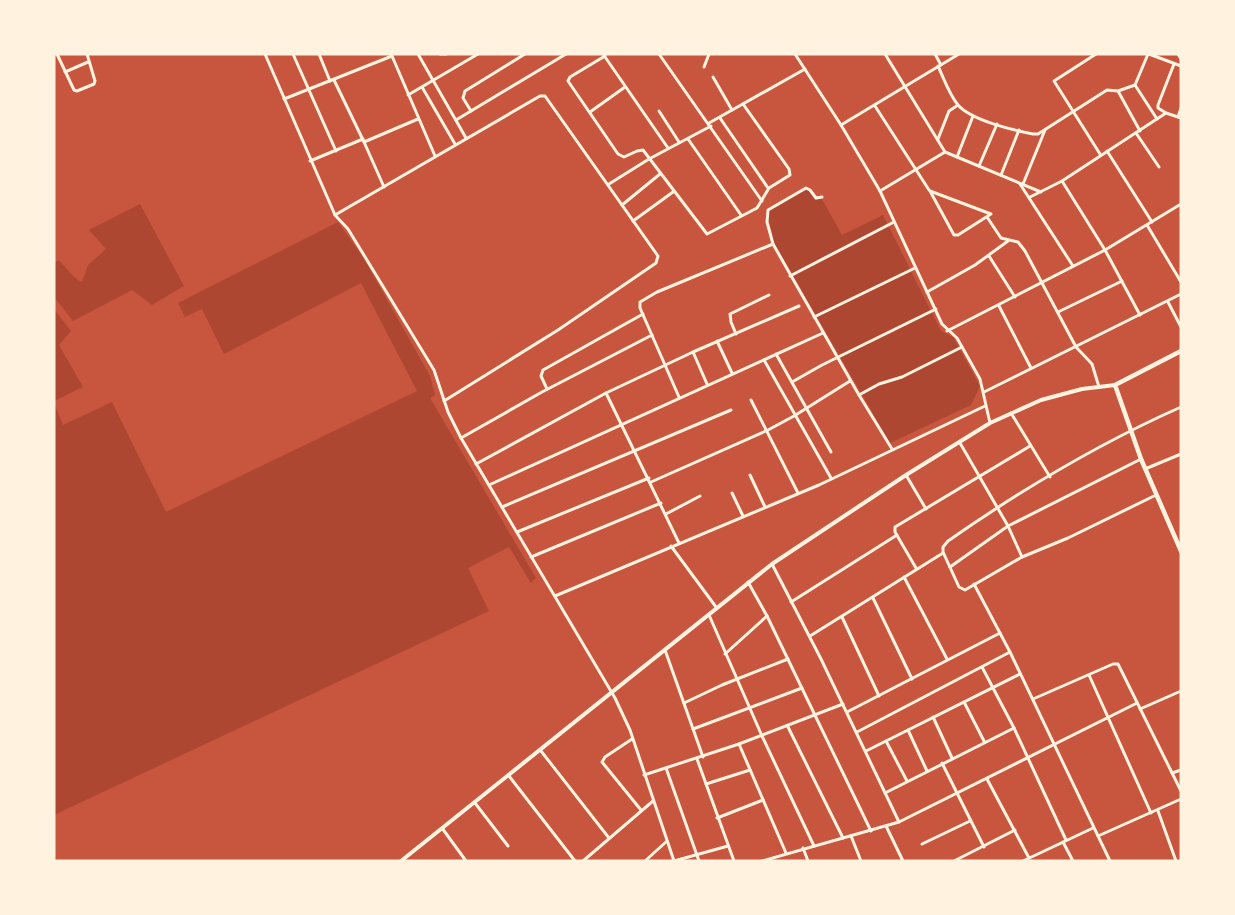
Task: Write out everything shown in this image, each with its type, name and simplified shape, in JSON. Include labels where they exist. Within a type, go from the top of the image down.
[{"type":"main road","points":[[1181,351],[1115,385],[1141,459],[1181,551]]},
{"type":"street","points":[[57,54],[74,90],[80,90],[95,81],[87,54]]},
{"type":"street","points":[[265,54],[335,215],[348,229],[434,370],[444,401],[461,438],[612,693],[632,738],[674,861],[728,846]]},
{"type":"street","points":[[293,54],[336,151]]},
{"type":"street","points":[[319,54],[364,141],[384,187]]},
{"type":"street","points":[[418,54],[466,138]]},
{"type":"street","points":[[440,54],[446,54]]},
{"type":"street","points":[[408,95],[478,54]]},
{"type":"street","points":[[471,111],[463,98],[465,91],[525,54]]},
{"type":"street","points":[[456,120],[566,54]]},
{"type":"street","points":[[659,54],[762,201]]},
{"type":"street","points":[[704,67],[709,54]]},
{"type":"street","points":[[795,54],[841,125],[880,192],[947,331],[955,336],[980,379],[990,423]]},
{"type":"street","points":[[885,54],[945,152],[1041,192]]},
{"type":"street","points":[[935,54],[958,105],[964,111],[997,124],[1035,134],[1107,90],[1118,91],[1135,85],[1148,54],[1181,66]]},
{"type":"street","points":[[841,125],[959,54]]},
{"type":"street","points":[[1096,54],[1054,79],[1100,154]]},
{"type":"street","points":[[1178,54],[1181,59]]},
{"type":"street","points":[[284,99],[391,55],[435,156]]},
{"type":"street","points":[[668,148],[604,55],[568,79],[620,156],[624,157],[641,150],[707,234],[757,208],[769,188],[790,175],[790,171],[743,104]]},
{"type":"street","points":[[66,72],[89,62]]},
{"type":"street","points":[[1174,64],[1158,108],[1179,117],[1181,108]]},
{"type":"street","points":[[609,184],[805,69]]},
{"type":"street","points":[[713,77],[732,110]]},
{"type":"street","points":[[1135,85],[1157,119]]},
{"type":"street","points":[[422,87],[455,144]]},
{"type":"street","points":[[590,112],[626,87]]},
{"type":"street","points":[[1118,91],[1138,132],[1159,167]]},
{"type":"street","points":[[335,215],[455,144],[540,96],[545,96],[658,256],[656,263],[558,330],[444,401]]},
{"type":"street","points":[[938,139],[949,111],[958,105]]},
{"type":"street","points":[[875,106],[930,191],[954,235],[958,235],[991,214],[930,191]]},
{"type":"street","points":[[659,111],[679,143]]},
{"type":"street","points":[[1030,197],[1062,180],[1166,113]]},
{"type":"street","points":[[957,157],[973,116]]},
{"type":"street","points":[[310,161],[418,118]]},
{"type":"street","points":[[720,118],[769,188]]},
{"type":"street","points":[[979,166],[997,124]]},
{"type":"street","points":[[1021,184],[1045,129]]},
{"type":"street","points":[[1001,175],[1019,130]]},
{"type":"street","points":[[688,139],[741,215]]},
{"type":"street","points":[[1107,151],[1152,222]]},
{"type":"street","points":[[880,192],[945,152]]},
{"type":"street","points":[[622,205],[660,174]]},
{"type":"street","points":[[1062,180],[1106,250],[1140,315]]},
{"type":"street","points":[[1021,184],[1073,267]]},
{"type":"street","points":[[822,197],[816,198],[806,188],[768,210],[767,222],[773,244],[850,381],[892,449]]},
{"type":"street","points":[[632,221],[673,192]]},
{"type":"street","points":[[947,331],[1106,250],[1181,204]]},
{"type":"street","points":[[987,217],[999,236],[1008,241],[1018,242],[1044,283],[1076,347],[1092,364],[1099,387]]},
{"type":"street","points":[[790,276],[894,222]]},
{"type":"street","points":[[1147,225],[1181,282]]},
{"type":"street","points":[[927,292],[1008,241]]},
{"type":"street","points":[[680,397],[643,314],[640,302],[657,292],[773,244]]},
{"type":"street","points":[[989,255],[1015,297]]},
{"type":"street","points":[[814,317],[915,268]]},
{"type":"street","points":[[1058,312],[1122,281]]},
{"type":"street","points":[[984,392],[1181,294]]},
{"type":"street","points":[[736,334],[730,314],[769,295]]},
{"type":"street","points":[[1168,302],[1181,327]]},
{"type":"street","points":[[476,464],[606,393],[799,306]]},
{"type":"street","points":[[999,306],[1031,369]]},
{"type":"street","points":[[792,382],[837,357],[936,309]]},
{"type":"street","points":[[547,389],[541,376],[543,370],[643,314]]},
{"type":"street","points":[[489,485],[823,333]]},
{"type":"street","points":[[461,438],[547,389],[652,335]]},
{"type":"street","points":[[717,341],[732,373]]},
{"type":"street","points":[[859,395],[879,384],[902,377],[962,347]]},
{"type":"street","points":[[693,352],[707,384]]},
{"type":"street","points":[[776,354],[831,452]]},
{"type":"street","points":[[764,360],[831,478]]},
{"type":"street","points":[[517,532],[650,480],[768,430],[850,381]]},
{"type":"street","points":[[402,861],[772,564],[906,475],[1011,412],[1048,398],[1115,385]]},
{"type":"street","points":[[606,393],[679,543]]},
{"type":"street","points":[[751,400],[798,493]]},
{"type":"street","points":[[555,596],[798,493],[985,406]]},
{"type":"street","points":[[1156,495],[1068,538],[1022,557],[965,590],[960,589],[943,552],[943,547],[948,541],[997,508],[1131,430],[1181,407]]},
{"type":"street","points":[[502,507],[731,410]]},
{"type":"street","points":[[1011,412],[1050,477]]},
{"type":"street","points":[[960,443],[1008,526],[1022,557]]},
{"type":"street","points":[[916,568],[897,536],[894,529],[897,525],[1030,446]]},
{"type":"street","points":[[1145,469],[1181,454]]},
{"type":"street","points":[[950,567],[1008,526],[1141,459]]},
{"type":"street","points":[[750,474],[765,507]]},
{"type":"street","points":[[906,475],[926,509]]},
{"type":"street","points":[[732,493],[743,517]]},
{"type":"street","points":[[666,514],[700,495]]},
{"type":"street","points":[[531,557],[661,503]]},
{"type":"street","points":[[791,602],[897,536]]},
{"type":"street","points":[[671,546],[716,607]]},
{"type":"street","points":[[810,636],[943,552]]},
{"type":"street","points":[[772,564],[810,636],[899,822]]},
{"type":"street","points":[[904,577],[947,659]]},
{"type":"street","points":[[748,582],[767,616],[871,831]]},
{"type":"street","points":[[974,584],[1010,652],[1110,861]]},
{"type":"street","points":[[873,598],[912,679]]},
{"type":"street","points":[[709,613],[736,679],[814,846]]},
{"type":"street","points":[[725,654],[767,616]]},
{"type":"street","points":[[842,617],[879,697]]},
{"type":"street","points":[[847,712],[1000,633]]},
{"type":"street","points":[[665,648],[703,757]]},
{"type":"street","points":[[856,732],[1010,652]]},
{"type":"street","points":[[684,703],[736,679],[788,659]]},
{"type":"street","points":[[1033,699],[1118,664],[1180,788]]},
{"type":"street","points":[[982,667],[1028,757],[1073,861]]},
{"type":"street","points":[[866,752],[1020,674]]},
{"type":"street","points":[[1089,675],[1151,813]]},
{"type":"street","points":[[693,729],[802,688]]},
{"type":"street","points":[[1140,709],[1181,691]]},
{"type":"street","points":[[964,702],[984,741]]},
{"type":"street","points":[[762,861],[899,822],[1137,703]]},
{"type":"street","points":[[644,775],[788,727],[843,704]]},
{"type":"street","points":[[933,717],[952,758]]},
{"type":"street","points":[[788,727],[843,838]]},
{"type":"street","points":[[885,793],[984,741],[1014,728]]},
{"type":"street","points":[[908,730],[927,771]]},
{"type":"street","points":[[632,738],[605,757],[602,762],[641,810]]},
{"type":"street","points":[[886,741],[907,781]]},
{"type":"street","points":[[739,744],[786,853]]},
{"type":"street","points":[[540,750],[609,838]]},
{"type":"street","points":[[697,759],[734,861]]},
{"type":"street","points":[[942,763],[984,847]]},
{"type":"street","points":[[666,768],[699,861]]},
{"type":"street","points":[[706,784],[750,770]]},
{"type":"street","points":[[1172,773],[1181,770]]},
{"type":"street","points":[[509,776],[575,861]]},
{"type":"street","points":[[987,779],[1029,858]]},
{"type":"street","points":[[1098,837],[1181,799]]},
{"type":"street","points":[[717,818],[763,800]]},
{"type":"street","points":[[583,861],[652,801]]},
{"type":"street","points":[[475,803],[508,846]]},
{"type":"street","points":[[1158,811],[1176,861]]},
{"type":"street","points":[[922,844],[970,821]]},
{"type":"street","points":[[886,826],[903,861]]},
{"type":"street","points":[[442,828],[466,861]]},
{"type":"street","points":[[1023,861],[1093,828]]},
{"type":"street","points":[[954,861],[1015,830]]},
{"type":"street","points":[[851,836],[861,861]]},
{"type":"street","points":[[645,861],[667,841]]},
{"type":"street","points":[[803,848],[808,861]]},
{"type":"shaded area","points":[[808,189],[815,200],[822,199],[842,235],[883,215],[941,331],[953,337],[980,386],[971,405],[890,443],[774,243],[767,212]]},
{"type":"shaded area","points":[[140,204],[184,286],[152,305],[132,290],[73,321],[54,297],[54,264],[58,260],[82,282],[88,265],[106,249],[89,230]]},
{"type":"shaded area","points":[[338,222],[363,257],[430,376],[435,395],[430,398],[536,578],[531,583],[509,547],[468,568],[489,611],[54,815],[54,403],[63,425],[112,402],[166,512],[417,391],[361,283],[224,354],[202,309],[185,317],[178,303]]},
{"type":"shaded area","points":[[54,309],[71,331],[59,345],[83,387],[54,401]]}]
